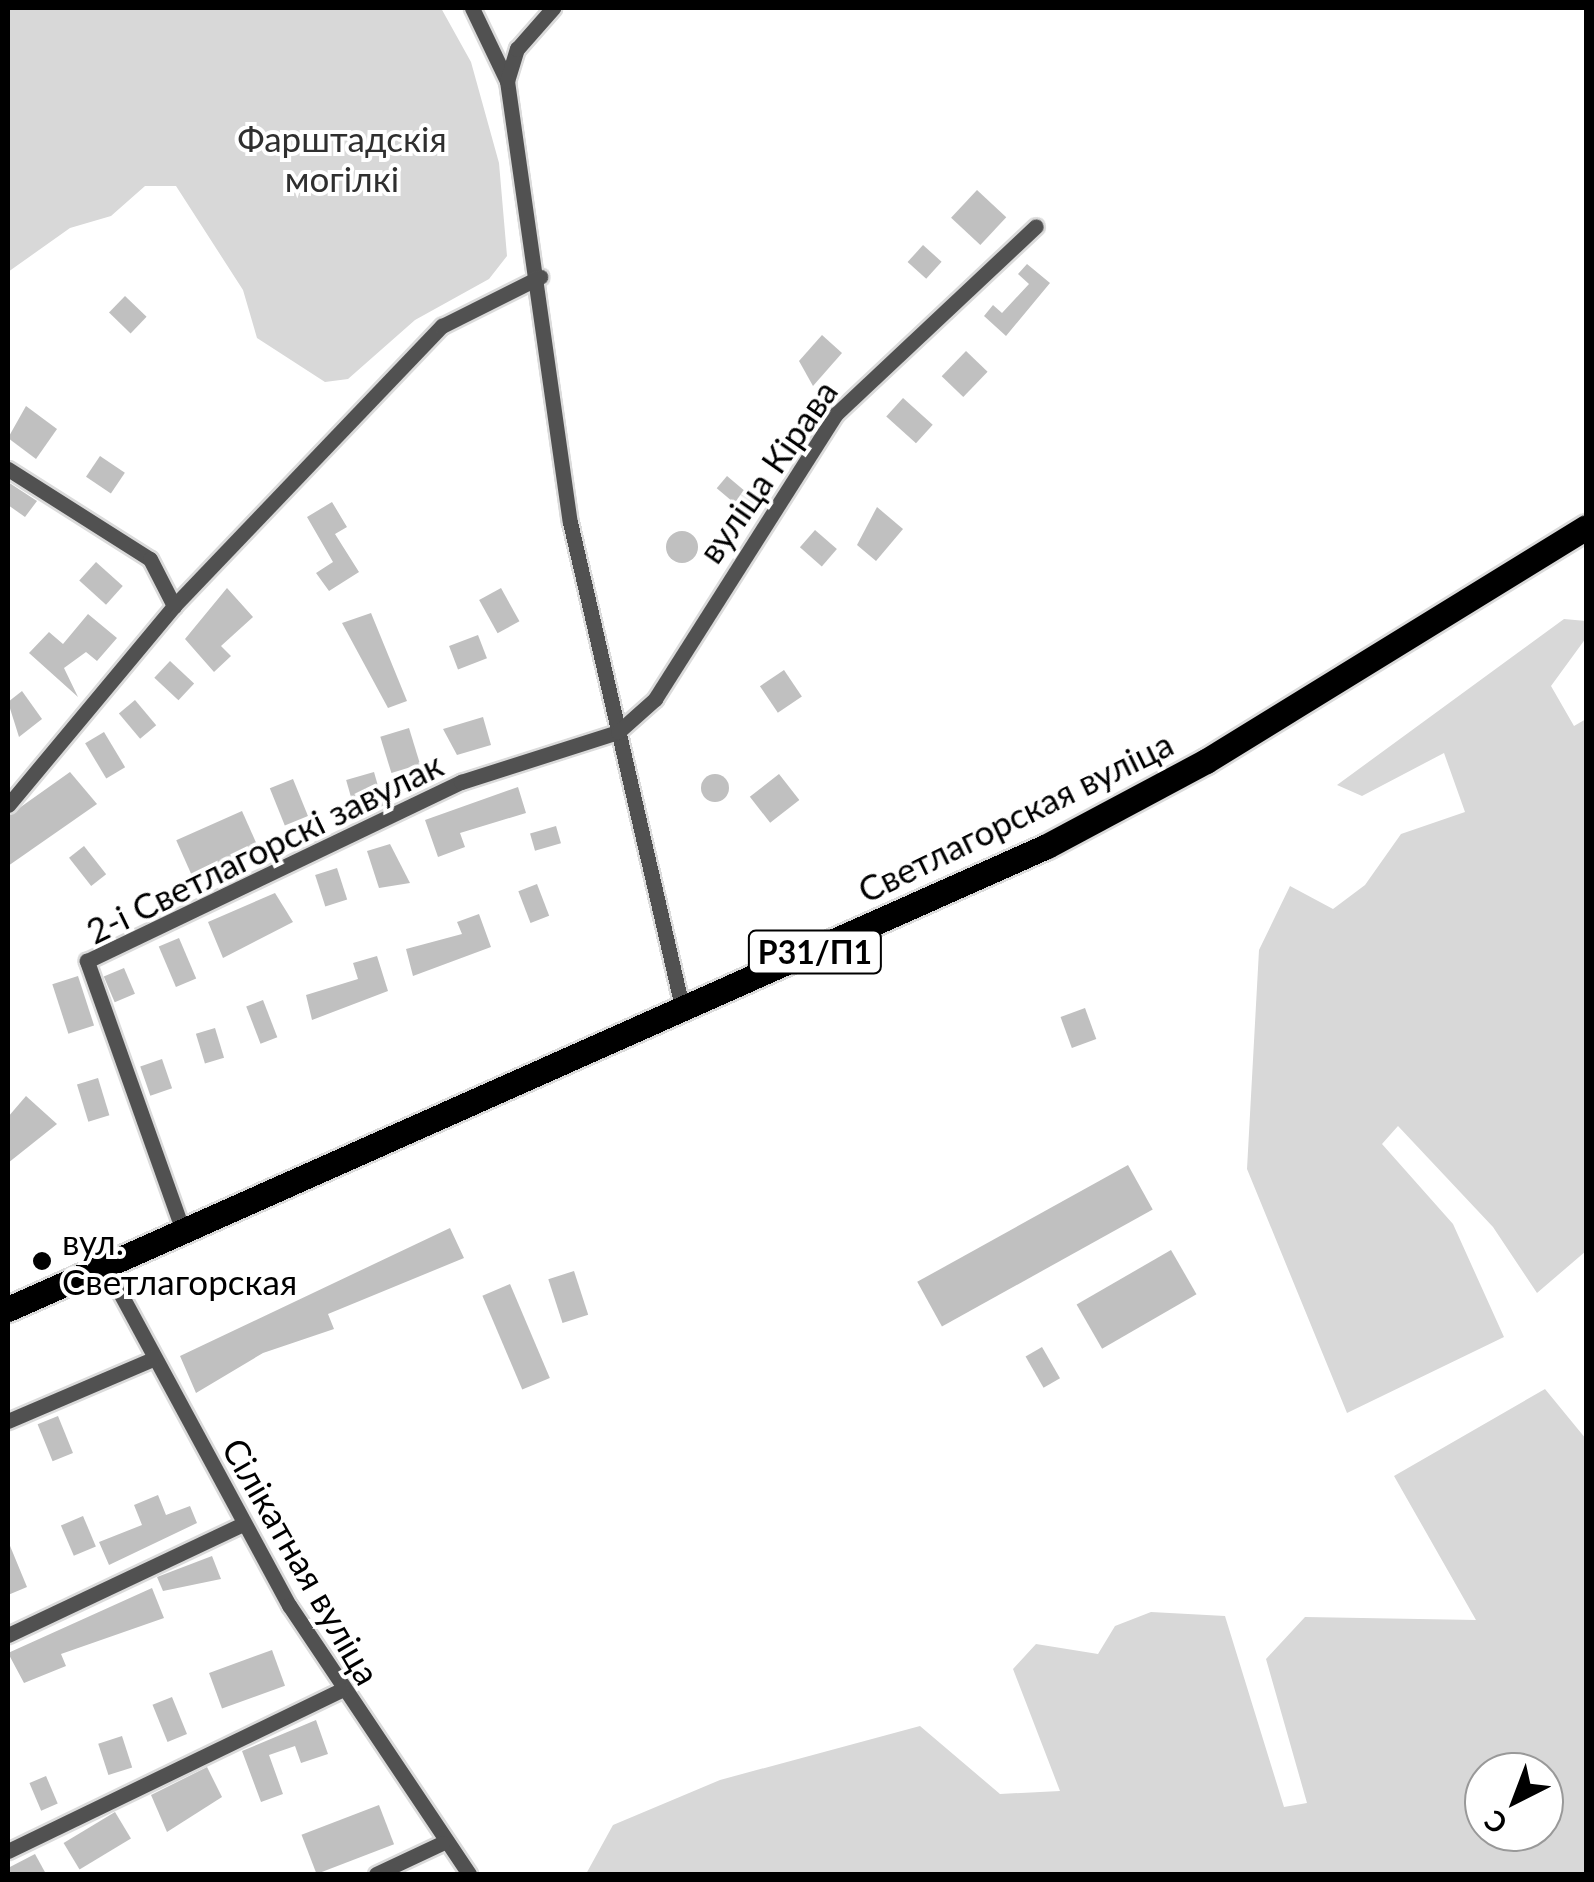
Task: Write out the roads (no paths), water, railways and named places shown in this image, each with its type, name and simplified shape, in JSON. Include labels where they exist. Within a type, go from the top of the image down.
[{"type":"main road","name":"Светлагорская вуліца","points":[[8,1309],[683,1011],[1120,809],[1586,527]]},
{"type":"street","points":[[472,8],[507,81],[540,277],[570,522],[683,1011]]},
{"type":"street","points":[[507,81],[517,48],[553,8]]},
{"type":"street","name":"вуліца Кірава","points":[[618,732],[655,699],[836,414],[1036,226]]},
{"type":"street","points":[[8,805],[174,606],[442,326],[540,277]]},
{"type":"street","points":[[8,469],[150,559],[174,606]]},
{"type":"street","name":"2-і Светлагорскі завулак","points":[[183,1231],[87,960],[461,782],[618,732]]},
{"type":"street","name":"Сілікатная вуліца","points":[[105,1266],[243,1524],[341,1690],[442,1843],[468,1874]]},
{"type":"street","points":[[8,1421],[153,1359]]},
{"type":"street","points":[[8,1635],[243,1524]]},
{"type":"street","points":[[8,1850],[341,1690]]},
{"type":"street","points":[[376,1874],[442,1843]]},
{"type":"place","name":"вул. Светлагорская","points":[[42,1261]]},
{"type":"park label","name":"Фарштадскія могілкі","points":[[342,158]]}]
